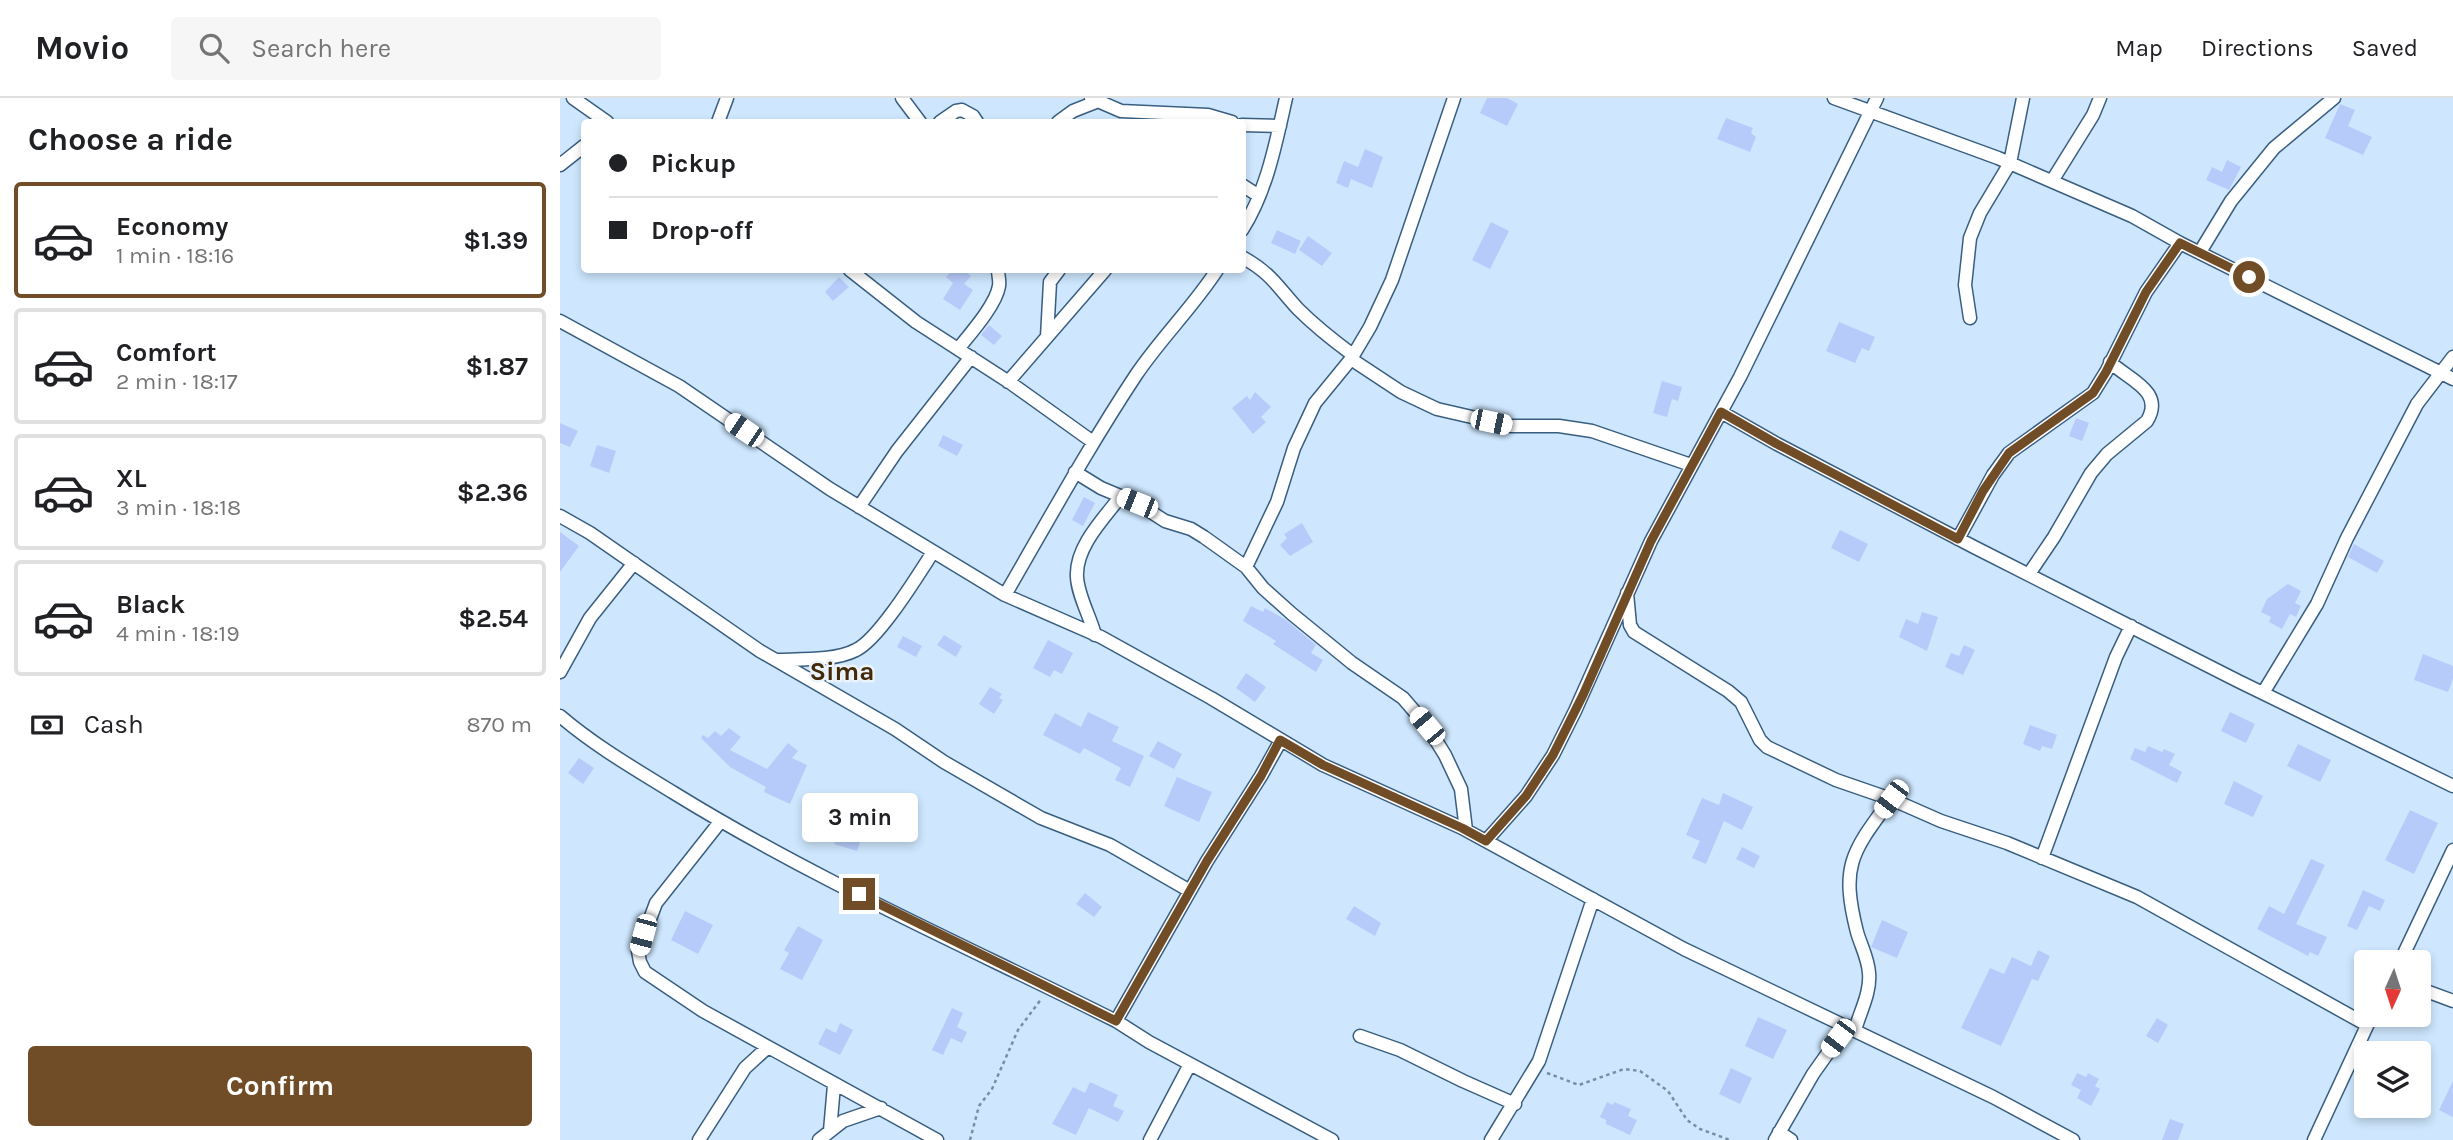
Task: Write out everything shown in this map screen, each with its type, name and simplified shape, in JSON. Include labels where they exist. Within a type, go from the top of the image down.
[{"type":"street","points":[[573,98],[603,119]]},
{"type":"street","points":[[719,119],[727,98]]},
{"type":"street","points":[[902,98],[918,119]]},
{"type":"street","points":[[1246,223],[1259,196],[1286,98]]},
{"type":"street","points":[[1246,567],[1277,502],[1294,448],[1315,403],[1352,357],[1370,327],[1392,280],[1454,98]]},
{"type":"street","points":[[1834,98],[1875,104],[2132,216],[2180,243],[2448,376]]},
{"type":"street","points":[[1970,318],[1965,285],[1970,238],[1980,213],[2011,163],[2023,98]]},
{"type":"street","points":[[2052,181],[2093,115],[2100,98]]},
{"type":"street","points":[[2200,253],[2231,201],[2274,148],[2334,98]]},
{"type":"street","points":[[1062,119],[1094,100],[1121,111],[1190,119],[1208,115],[1222,119]]},
{"type":"street","points":[[1486,841],[1526,796],[1553,755],[1590,680],[1651,541],[1790,278],[1844,162],[1875,104]]},
{"type":"street","points":[[944,119],[962,110],[975,119]]},
{"type":"street","points":[[1246,125],[1280,126]]},
{"type":"street","points":[[560,165],[581,148]]},
{"type":"street","points":[[1246,188],[1259,196]]},
{"type":"street","points":[[1958,539],[2009,453],[2093,393],[2146,292],[2180,243]]},
{"type":"street","points":[[1246,260],[1272,276],[1311,321],[1352,357],[1401,392],[1437,408],[1511,426],[1559,426],[1592,431],[1691,465]]},
{"type":"street","points":[[854,273],[916,322],[1093,442]]},
{"type":"street","points":[[958,349],[997,293],[1000,284],[998,273]]},
{"type":"street","points":[[1047,337],[1050,282],[1057,273]]},
{"type":"street","points":[[1008,382],[1102,273]]},
{"type":"street","points":[[1005,594],[1075,472],[1138,372],[1204,291],[1215,273]]},
{"type":"street","points":[[560,321],[679,386],[859,507],[1005,594],[1095,635],[1212,698],[1323,765],[1466,830],[1684,949],[1993,1097],[2050,1134],[2073,1140]]},
{"type":"street","points":[[859,507],[897,450],[971,357]]},
{"type":"street","points":[[2263,693],[2316,604],[2410,416],[2417,404],[2448,376],[2453,357]]},
{"type":"street","points":[[2029,575],[2091,473],[2107,454],[2147,421],[2151,414],[2152,398],[2147,390],[2110,362]]},
{"type":"street","points":[[1721,412],[1958,539],[2453,786]]},
{"type":"street","points":[[1075,472],[1101,488],[1137,503],[1165,521],[1191,529],[1204,537],[1246,567],[1263,588],[1352,663],[1403,698],[1419,716],[1445,755],[1461,789],[1466,830]]},
{"type":"street","points":[[1095,635],[1081,595],[1077,565],[1085,547],[1121,496]]},
{"type":"street","points":[[560,516],[590,533],[775,660],[895,729],[944,762],[1041,818],[1110,845],[1190,891]]},
{"type":"street","points":[[775,660],[825,658],[856,651],[869,640],[908,592],[933,552]]},
{"type":"street","points":[[560,672],[590,618],[634,564]]},
{"type":"street","points":[[1627,593],[1630,625],[1634,632],[1741,702],[1760,740],[1767,747],[1836,780],[1891,799],[1941,821],[2007,843],[2137,897],[2354,1012]]},
{"type":"street","points":[[2042,858],[2116,657],[2131,626]]},
{"type":"street","points":[[560,716],[639,771],[720,822],[836,883],[1116,1021],[1190,1065],[1332,1140]]},
{"type":"street","points":[[1116,1021],[1280,740]]},
{"type":"street","points":[[1791,1140],[1777,1136],[1813,1073],[1851,1028],[1869,986],[1867,959],[1857,933],[1848,884],[1849,871],[1855,852],[1891,799]]},
{"type":"street","points":[[720,822],[656,903],[638,951],[645,972],[664,987],[768,1047],[937,1140]]},
{"type":"street","points":[[2406,950],[2453,850]]},
{"type":"street","points":[[1491,1140],[1534,1070],[1554,1022],[1593,899]]},
{"type":"street","points":[[2431,993],[2453,1001]]},
{"type":"street","points":[[2314,1140],[2366,1027]]},
{"type":"street","points":[[1360,1036],[1400,1050],[1515,1104]]},
{"type":"street","points":[[699,1140],[745,1068],[768,1047]]},
{"type":"street","points":[[1150,1140],[1190,1065]]},
{"type":"street","points":[[830,1130],[834,1084]]},
{"type":"street","points":[[819,1140],[843,1121],[881,1108]]},
{"type":"path","points":[[970,1140],[979,1106],[992,1089],[1018,1030],[1051,988]]},
{"type":"path","points":[[1534,1070],[1578,1085],[1616,1071],[1634,1069],[1668,1091],[1687,1120],[1700,1129],[1730,1140]]},
{"type":"building","points":[[1487,98],[1507,98],[1518,104],[1507,126],[1480,113]]},
{"type":"building","points":[[2340,104],[2355,110],[2348,126],[2372,137],[2363,155],[2325,138]]},
{"type":"building","points":[[1726,118],[1753,128],[1751,133],[1756,137],[1750,152],[1717,139]]},
{"type":"building","points":[[1365,149],[1383,157],[1372,188],[1351,179],[1348,188],[1336,183],[1344,161],[1358,167]]},
{"type":"building","points":[[2227,160],[2241,167],[2229,190],[2206,180],[2212,167],[2222,172]]},
{"type":"building","points":[[1491,222],[1509,231],[1490,269],[1472,260]]},
{"type":"building","points":[[1277,230],[1301,241],[1295,254],[1271,243]]},
{"type":"building","points":[[1308,236],[1332,253],[1322,266],[1299,250]]},
{"type":"building","points":[[950,273],[968,273],[971,276],[964,284],[973,290],[960,310],[943,299],[953,283],[946,277]]},
{"type":"building","points":[[839,277],[849,287],[833,301],[825,292]]},
{"type":"building","points":[[1839,322],[1875,337],[1869,351],[1862,348],[1855,363],[1826,351]]},
{"type":"building","points":[[989,325],[1002,336],[994,345],[981,335]]},
{"type":"building","points":[[1662,381],[1682,387],[1678,401],[1672,399],[1667,417],[1653,413]]},
{"type":"building","points":[[1255,392],[1271,407],[1261,417],[1266,422],[1253,434],[1232,408],[1247,396],[1250,400]]},
{"type":"building","points":[[2076,418],[2089,423],[2082,441],[2069,436]]},
{"type":"building","points":[[560,423],[578,431],[570,447],[560,443]]},
{"type":"building","points":[[943,435],[963,445],[957,456],[938,446]]},
{"type":"building","points":[[597,445],[616,451],[609,473],[590,466]]},
{"type":"building","points":[[1084,497],[1095,503],[1083,526],[1072,520]]},
{"type":"building","points":[[1302,523],[1313,542],[1290,556],[1280,545],[1287,538],[1284,534]]},
{"type":"building","points":[[1840,530],[1868,544],[1859,562],[1831,548]]},
{"type":"building","points":[[560,532],[579,546],[560,572]]},
{"type":"building","points":[[2354,544],[2384,561],[2377,573],[2348,557]]},
{"type":"building","points":[[2288,584],[2301,591],[2295,603],[2301,606],[2296,617],[2290,614],[2282,629],[2269,622],[2271,617],[2261,612],[2267,599]]},
{"type":"building","points":[[1251,606],[1263,612],[1265,608],[1286,620],[1316,645],[1311,653],[1323,660],[1316,672],[1273,644],[1276,641],[1243,621]]},
{"type":"building","points":[[1922,612],[1938,617],[1927,651],[1899,637],[1906,619],[1918,624]]},
{"type":"building","points":[[944,635],[962,646],[956,657],[937,645]]},
{"type":"building","points":[[903,636],[922,646],[916,657],[897,647]]},
{"type":"building","points":[[1048,640],[1073,653],[1062,674],[1054,670],[1050,677],[1033,668]]},
{"type":"building","points":[[1964,645],[1975,650],[1963,675],[1945,667],[1951,653],[1959,656]]},
{"type":"building","points":[[2423,654],[2453,666],[2453,679],[2448,692],[2414,680]]},
{"type":"building","points":[[1246,673],[1266,687],[1255,702],[1236,688]]},
{"type":"building","points":[[990,687],[1002,694],[999,698],[1003,700],[994,714],[979,704]]},
{"type":"building","points":[[1088,712],[1119,727],[1112,741],[1144,756],[1130,787],[1115,780],[1121,768],[1084,748],[1080,754],[1043,735],[1055,713],[1081,727]]},
{"type":"building","points":[[2230,712],[2255,724],[2246,743],[2221,731]]},
{"type":"building","points":[[2030,725],[2057,735],[2052,749],[2042,746],[2040,751],[2023,744]]},
{"type":"building","points":[[729,728],[741,737],[730,750],[767,769],[788,743],[798,751],[792,758],[807,765],[790,804],[764,792],[766,787],[730,767],[701,738],[703,735],[708,738],[715,731],[721,736]]},
{"type":"building","points":[[1158,741],[1182,754],[1174,769],[1149,756]]},
{"type":"building","points":[[2298,744],[2331,760],[2320,782],[2287,766]]},
{"type":"building","points":[[2148,746],[2175,754],[2169,765],[2182,772],[2177,783],[2130,759],[2135,748],[2145,752]]},
{"type":"building","points":[[579,758],[594,768],[583,784],[568,773]]},
{"type":"building","points":[[1177,777],[1212,792],[1199,822],[1164,806]]},
{"type":"building","points":[[2234,781],[2263,796],[2253,817],[2224,804]]},
{"type":"building","points":[[1723,793],[1753,807],[1742,830],[1724,821],[1706,864],[1692,858],[1700,841],[1686,835],[1702,798],[1719,805]]},
{"type":"building","points":[[2410,810],[2438,823],[2414,874],[2385,860]]},
{"type":"building","points":[[842,821],[865,828],[857,851],[834,844]]},
{"type":"building","points":[[1742,847],[1760,856],[1754,868],[1736,859]]},
{"type":"building","points":[[2311,859],[2325,865],[2296,924],[2327,937],[2318,956],[2310,952],[2308,956],[2257,929],[2269,906],[2284,914]]},
{"type":"building","points":[[2363,890],[2385,900],[2380,911],[2369,906],[2357,930],[2347,926]]},
{"type":"building","points":[[1085,893],[1102,907],[1094,917],[1076,904]]},
{"type":"building","points":[[1354,906],[1381,923],[1375,936],[1346,919]]},
{"type":"building","points":[[685,911],[713,925],[698,954],[671,940]]},
{"type":"building","points":[[1882,920],[1908,932],[1897,958],[1871,947]]},
{"type":"building","points":[[798,926],[823,940],[802,980],[780,969],[789,953],[784,950]]},
{"type":"building","points":[[2038,950],[2050,956],[2038,981],[2032,979],[2001,1046],[1961,1028],[1990,968],[2004,974],[2012,957],[2031,966]]},
{"type":"building","points":[[952,1008],[963,1013],[957,1027],[967,1032],[962,1043],[951,1038],[943,1055],[932,1050]]},
{"type":"building","points":[[1758,1017],[1787,1030],[1773,1059],[1745,1046]]},
{"type":"building","points":[[2157,1018],[2168,1025],[2158,1043],[2146,1036]]},
{"type":"building","points":[[840,1023],[853,1030],[840,1055],[818,1044],[826,1028],[836,1033]]},
{"type":"building","points":[[1731,1068],[1752,1078],[1740,1104],[1719,1094]]},
{"type":"building","points":[[2077,1073],[2086,1077],[2088,1073],[2099,1079],[2095,1086],[2100,1089],[2091,1106],[2077,1098],[2081,1090],[2071,1085]]},
{"type":"building","points":[[2453,1081],[2453,1117],[2439,1110]]},
{"type":"building","points":[[1090,1082],[1118,1095],[1113,1106],[1124,1111],[1118,1122],[1089,1108],[1076,1135],[1052,1124],[1073,1087],[1085,1093]]},
{"type":"building","points":[[1607,1102],[1631,1109],[1628,1116],[1637,1120],[1630,1135],[1606,1124],[1606,1120],[1600,1117]]},
{"type":"building","points":[[2170,1119],[2184,1124],[2178,1140],[2162,1140]]},
{"type":"district","name":"Sima","points":[[842,671]]},
{"type":"route","points":[[859,894],[1116,1021],[1280,740],[1323,765],[1486,841],[1526,796],[1553,755],[1583,695],[1651,541],[1721,412],[1958,539],[1983,491],[2009,453],[2093,393],[2146,292],[2180,243],[2249,277]]}]
